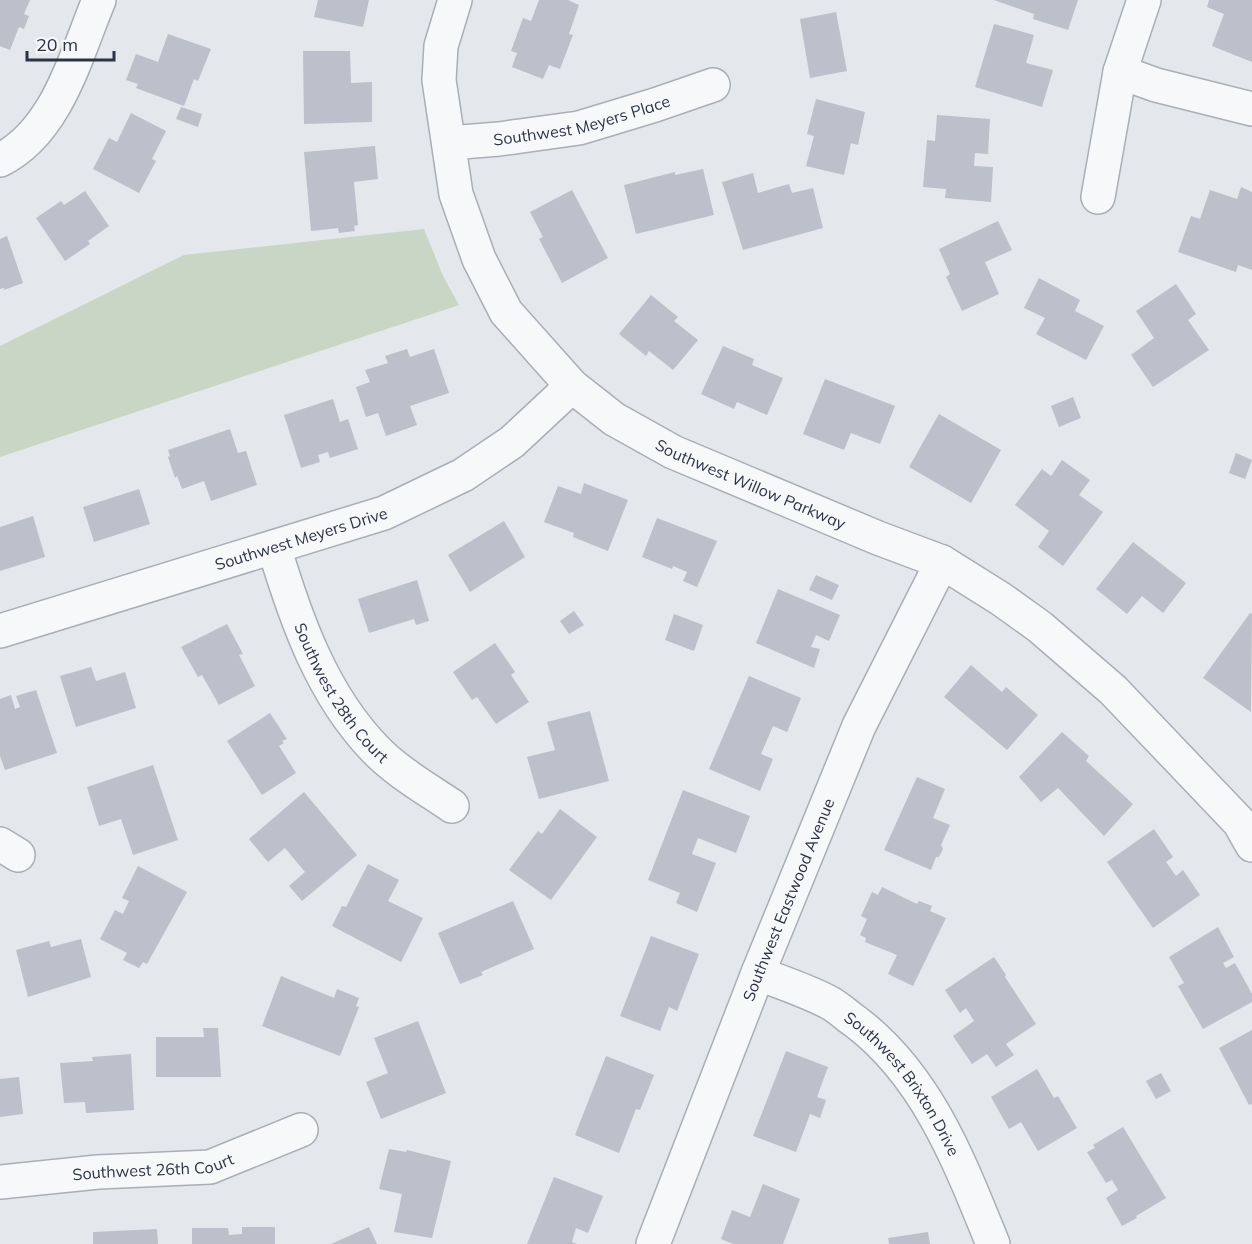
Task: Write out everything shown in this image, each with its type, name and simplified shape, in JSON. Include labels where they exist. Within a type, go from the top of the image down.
[{"type":"street","points":[[0,160],[38,130],[58,100],[99,0]]},
{"type":"street","name":"Southwest Willow Parkway","points":[[455,0],[441,46],[439,80],[456,194],[475,249],[506,312],[572,386],[614,419],[673,452],[878,538],[942,562],[1001,599],[1040,627],[1113,690],[1248,827]]},
{"type":"street","points":[[1098,197],[1120,72],[1144,0]]},
{"type":"street","points":[[1120,72],[1156,85],[1252,109]]},
{"type":"street","name":"Southwest Meyers Place","points":[[449,143],[579,128],[713,85]]},
{"type":"street","name":"Southwest Meyers Drive","points":[[0,631],[384,513],[463,475],[512,442],[572,386]]},
{"type":"street","name":"Southwest 28th Court","points":[[274,548],[291,605],[335,698],[377,751],[452,806]]},
{"type":"street","name":"Southwest Eastwood Avenue","points":[[653,1244],[758,973],[859,726],[942,562]]},
{"type":"street","name":"Southwest Brixton Drive","points":[[758,973],[831,1003],[875,1036],[911,1077],[928,1103],[959,1161],[993,1244]]},
{"type":"street","name":"Southwest 26th Court","points":[[0,1182],[98,1172],[210,1167],[300,1130]]},
{"type":"green space","points":[[424,229],[443,276],[459,305],[0,457],[0,346],[184,255]]},
{"type":"building","points":[[0,0],[30,0],[24,14],[29,16],[24,29],[19,27],[10,50],[0,46]]},
{"type":"building","points":[[318,0],[369,0],[363,27],[314,17]]},
{"type":"building","points":[[539,0],[568,0],[579,5],[569,34],[573,35],[560,69],[549,65],[543,79],[512,67],[517,53],[511,51],[523,18],[531,21]]},
{"type":"building","points":[[994,0],[1078,0],[1068,30],[1033,19],[1034,14]]},
{"type":"building","points":[[1209,0],[1252,0],[1252,62],[1212,46],[1224,14],[1207,7]]},
{"type":"building","points":[[836,12],[847,71],[810,78],[800,19]]},
{"type":"building","points":[[994,24],[1034,35],[1026,63],[1053,70],[1042,107],[975,87]]},
{"type":"building","points":[[168,34],[211,49],[198,81],[194,79],[184,106],[136,88],[138,84],[126,80],[136,54],[158,62]]},
{"type":"building","points":[[303,51],[350,51],[351,83],[372,82],[372,122],[304,124]]},
{"type":"building","points":[[816,99],[865,112],[858,145],[851,143],[844,175],[806,166],[814,136],[807,134]]},
{"type":"building","points":[[181,107],[202,114],[198,127],[176,119]]},
{"type":"building","points":[[131,113],[166,131],[152,159],[156,161],[139,193],[93,169],[109,138],[117,142]]},
{"type":"building","points":[[937,115],[990,119],[988,154],[975,153],[974,166],[993,167],[991,202],[945,198],[946,189],[923,187],[927,140],[935,141]]},
{"type":"building","points":[[375,146],[378,179],[354,182],[358,225],[354,226],[355,231],[339,233],[338,228],[311,231],[304,152]]},
{"type":"building","points":[[703,169],[714,215],[636,234],[624,185],[675,172],[675,175]]},
{"type":"building","points":[[753,173],[758,193],[789,184],[792,193],[813,188],[823,228],[743,250],[722,182]]},
{"type":"building","points":[[1241,187],[1252,192],[1252,270],[1238,265],[1236,272],[1178,252],[1191,216],[1200,219],[1210,190],[1237,199]]},
{"type":"building","points":[[572,190],[608,258],[562,283],[539,239],[543,237],[530,212]]},
{"type":"building","points":[[85,191],[109,226],[88,241],[90,244],[65,261],[36,218],[61,201],[64,205]]},
{"type":"building","points":[[998,221],[1012,250],[985,262],[999,294],[962,311],[946,277],[950,274],[939,249]]},
{"type":"building","points":[[7,236],[23,283],[4,290],[4,288],[0,289],[0,239]]},
{"type":"building","points":[[1039,278],[1080,300],[1075,311],[1104,326],[1086,360],[1036,334],[1045,318],[1024,308]]},
{"type":"building","points":[[1176,284],[1196,314],[1188,320],[1209,350],[1153,387],[1131,355],[1154,338],[1136,311]]},
{"type":"building","points":[[651,295],[678,317],[674,321],[698,340],[673,370],[649,351],[646,356],[619,334]]},
{"type":"building","points":[[723,346],[754,359],[752,365],[783,378],[767,415],[737,402],[734,409],[701,394]]},
{"type":"building","points":[[407,349],[410,357],[434,349],[449,393],[410,406],[417,425],[386,436],[378,413],[366,417],[356,387],[370,382],[365,370],[388,363],[385,356]]},
{"type":"building","points":[[825,379],[895,406],[880,444],[851,433],[844,450],[803,434]]},
{"type":"building","points":[[1073,397],[1081,418],[1059,427],[1051,406]]},
{"type":"building","points":[[333,399],[340,422],[348,419],[358,449],[330,458],[328,452],[318,455],[320,462],[301,468],[284,415]]},
{"type":"building","points":[[939,414],[1001,450],[971,503],[909,467]]},
{"type":"building","points":[[230,429],[238,453],[246,451],[257,485],[211,501],[204,481],[182,489],[177,476],[175,478],[168,450]]},
{"type":"building","points":[[1236,453],[1252,460],[1245,479],[1229,473]]},
{"type":"building","points":[[1062,460],[1090,480],[1079,495],[1103,512],[1063,566],[1038,547],[1049,531],[1015,505],[1042,469],[1051,476]]},
{"type":"building","points":[[584,483],[628,500],[608,551],[573,537],[574,533],[544,522],[558,486],[581,494]]},
{"type":"building","points":[[139,489],[150,524],[94,542],[83,507]]},
{"type":"building","points":[[33,516],[45,557],[0,571],[0,527]]},
{"type":"building","points":[[657,518],[717,541],[697,587],[683,581],[687,572],[673,566],[672,569],[642,557]]},
{"type":"building","points":[[504,521],[525,557],[470,592],[448,555]]},
{"type":"building","points":[[1133,542],[1186,583],[1163,613],[1142,596],[1127,614],[1096,589]]},
{"type":"building","points":[[816,575],[839,585],[832,600],[809,590]]},
{"type":"building","points":[[417,580],[429,621],[416,625],[414,619],[369,633],[358,599]]},
{"type":"building","points":[[778,589],[840,615],[829,641],[816,635],[811,647],[820,649],[814,668],[756,643]]},
{"type":"building","points":[[574,611],[584,625],[569,634],[560,621]]},
{"type":"building","points":[[1250,613],[1252,614],[1251,712],[1203,678]]},
{"type":"building","points":[[674,614],[703,625],[694,651],[665,640]]},
{"type":"building","points":[[227,624],[243,654],[239,655],[255,686],[219,705],[202,675],[198,677],[181,647]]},
{"type":"building","points":[[495,643],[515,672],[511,675],[529,702],[496,724],[477,697],[472,700],[453,672]]},
{"type":"building","points":[[971,665],[1002,692],[1006,687],[1038,715],[1007,750],[944,697]]},
{"type":"building","points":[[91,667],[96,681],[125,672],[136,708],[76,727],[60,676]]},
{"type":"building","points":[[749,676],[801,698],[787,732],[773,726],[761,754],[773,759],[760,791],[709,769]]},
{"type":"building","points":[[36,690],[57,753],[5,770],[0,756],[0,699],[11,695],[15,709],[20,707],[16,696]]},
{"type":"building","points":[[590,711],[609,781],[539,799],[527,757],[555,750],[547,722]]},
{"type":"building","points":[[270,713],[287,739],[279,746],[296,773],[262,795],[227,741]]},
{"type":"building","points":[[1062,732],[1089,756],[1086,761],[1133,804],[1104,836],[1058,788],[1041,802],[1019,777]]},
{"type":"building","points":[[153,765],[178,840],[133,855],[121,819],[99,826],[87,787]]},
{"type":"building","points":[[917,777],[945,789],[933,818],[950,825],[941,845],[943,849],[939,857],[936,857],[931,870],[884,850]]},
{"type":"building","points":[[683,790],[750,816],[736,853],[698,838],[692,854],[716,863],[697,912],[676,903],[680,893],[648,880]]},
{"type":"building","points":[[304,792],[357,855],[302,901],[289,886],[305,872],[285,848],[268,862],[249,839]]},
{"type":"building","points":[[560,809],[597,837],[551,900],[509,870],[538,831],[542,834]]},
{"type":"building","points":[[1154,829],[1173,857],[1166,862],[1176,876],[1183,870],[1200,895],[1153,928],[1107,862]]},
{"type":"building","points":[[368,864],[399,880],[388,901],[423,918],[401,962],[332,926],[342,906],[346,907]]},
{"type":"building","points":[[138,866],[187,892],[147,964],[143,962],[139,968],[123,960],[127,953],[100,939],[115,910],[123,914],[129,901],[122,898]]},
{"type":"building","points":[[882,887],[917,904],[919,901],[932,906],[930,911],[946,918],[913,986],[888,974],[897,955],[865,942],[866,938],[860,935],[867,919],[861,916],[872,892],[878,895]]},
{"type":"building","points":[[513,901],[534,949],[481,972],[483,975],[460,984],[438,933]]},
{"type":"building","points":[[1218,927],[1234,957],[1223,963],[1226,968],[1235,963],[1252,994],[1252,1002],[1203,1029],[1178,986],[1184,983],[1169,957]]},
{"type":"building","points":[[651,936],[699,954],[677,1011],[669,1007],[660,1031],[620,1016]]},
{"type":"building","points":[[81,939],[91,977],[28,997],[16,950],[49,941],[51,947]]},
{"type":"building","points":[[994,957],[1036,1024],[1006,1044],[1014,1055],[996,1067],[987,1054],[972,1064],[953,1036],[974,1021],[966,1008],[960,1013],[945,990]]},
{"type":"building","points":[[281,976],[334,998],[337,989],[359,998],[356,1006],[359,1007],[340,1056],[262,1026]]},
{"type":"building","points":[[418,1021],[446,1093],[381,1119],[366,1082],[388,1073],[374,1038]]},
{"type":"building","points":[[203,1028],[218,1028],[221,1077],[156,1077],[156,1037],[204,1037]]},
{"type":"building","points":[[1252,1030],[1252,1104],[1249,1105],[1219,1048]]},
{"type":"building","points":[[786,1051],[828,1067],[817,1097],[826,1100],[820,1118],[810,1114],[796,1152],[753,1136]]},
{"type":"building","points":[[131,1054],[134,1110],[86,1113],[85,1102],[64,1103],[60,1063],[93,1061],[92,1057]]},
{"type":"building","points":[[606,1056],[654,1075],[640,1110],[636,1109],[619,1153],[575,1135]]},
{"type":"building","points":[[1037,1069],[1054,1098],[1058,1096],[1077,1128],[1038,1151],[1021,1122],[1009,1129],[991,1097]]},
{"type":"building","points":[[1161,1073],[1171,1091],[1156,1099],[1146,1081]]},
{"type":"building","points":[[19,1077],[23,1114],[0,1117],[0,1079]]},
{"type":"building","points":[[1123,1127],[1166,1198],[1122,1226],[1106,1198],[1118,1190],[1112,1180],[1106,1183],[1087,1152],[1095,1148],[1093,1145]]},
{"type":"building","points":[[389,1149],[406,1152],[407,1150],[451,1161],[432,1238],[394,1232],[402,1194],[379,1189]]},
{"type":"building","points":[[554,1177],[603,1196],[588,1233],[576,1228],[572,1242],[577,1244],[527,1244]]},
{"type":"building","points":[[763,1184],[800,1199],[783,1244],[733,1244],[721,1239],[732,1210],[750,1217]]},
{"type":"building","points":[[242,1227],[275,1227],[275,1244],[192,1244],[192,1228],[228,1228],[229,1235],[242,1234]]},
{"type":"building","points":[[369,1227],[377,1244],[331,1244],[349,1236]]},
{"type":"building","points":[[157,1229],[158,1244],[93,1244],[93,1232]]},
{"type":"building","points":[[928,1232],[930,1244],[889,1244],[888,1238]]}]
